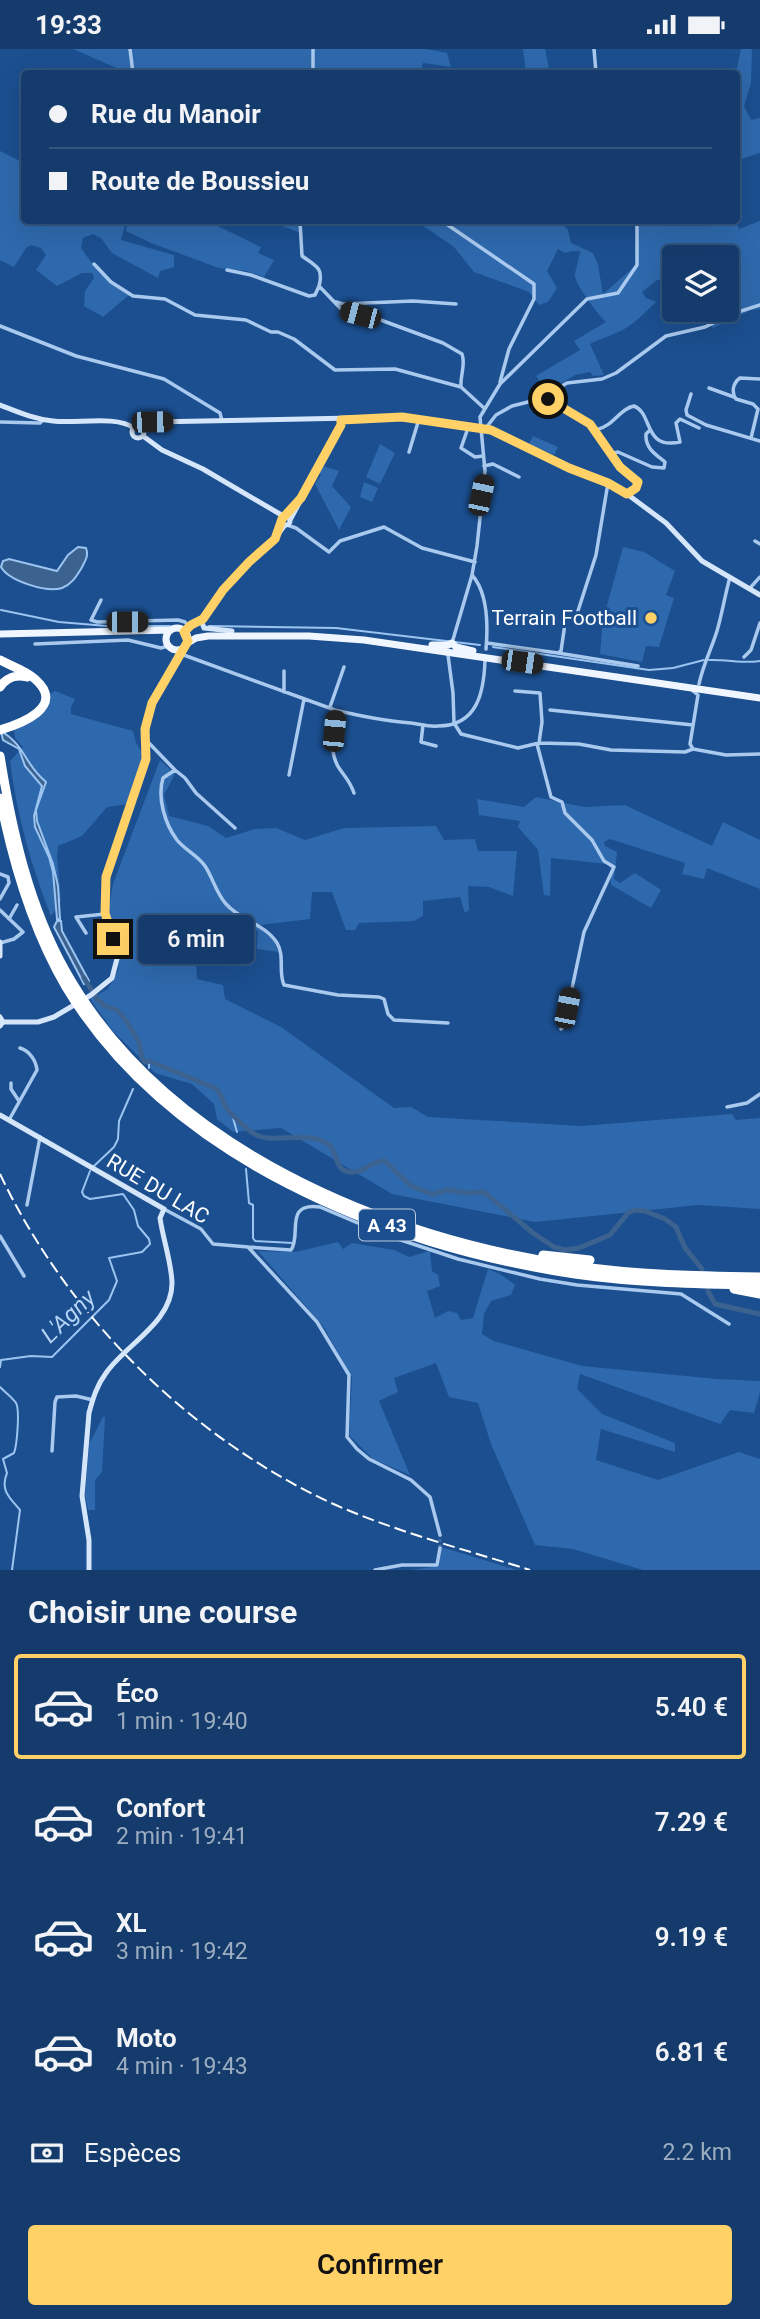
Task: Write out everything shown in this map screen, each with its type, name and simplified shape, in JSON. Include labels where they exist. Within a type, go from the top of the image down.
[{"type":"highway","points":[[0,660],[30,675],[44,692],[43,705],[36,715],[4,728]]},
{"type":"highway","points":[[0,687],[8,679],[21,676],[32,680],[40,690],[41,703],[34,714],[4,728]]},
{"type":"highway","name":"A 43","points":[[0,756],[19,851],[34,900],[66,973],[88,1007],[138,1068],[205,1125],[287,1174],[376,1213],[473,1245],[543,1261],[604,1270],[663,1275],[760,1277]]},
{"type":"highway","name":"A 43","points":[[0,798],[22,889],[42,941],[64,982],[84,1014],[133,1073],[166,1104],[201,1131],[313,1195],[429,1240],[486,1256],[535,1267],[642,1281],[760,1285]]},
{"type":"highway","points":[[0,818],[8,838]]},
{"type":"highway","points":[[473,1245],[590,1260]]},
{"type":"highway","points":[[681,1268],[760,1277]]},
{"type":"highway","points":[[642,1281],[760,1294]]},
{"type":"main road","points":[[0,636],[133,633],[177,629],[337,634],[434,648],[451,654],[760,696]]},
{"type":"main road","points":[[167,642],[171,631]]},
{"type":"main road","points":[[183,649],[187,631]]},
{"type":"main road","points":[[0,636],[132,637],[157,633],[173,649],[183,649],[196,638],[208,636],[309,636],[364,640],[473,651],[699,684],[760,696]]},
{"type":"main road","points":[[434,648],[448,645],[453,640],[456,647],[473,651]]},
{"type":"street","points":[[130,49],[133,70]]},
{"type":"street","points":[[313,49],[313,70]]},
{"type":"street","points":[[594,49],[596,70]]},
{"type":"street","points":[[227,270],[251,275],[309,296],[315,295],[322,276],[318,268],[302,256],[300,224]]},
{"type":"street","points":[[446,224],[534,284],[534,299],[509,349],[499,384]]},
{"type":"street","points":[[453,640],[475,562],[484,466],[480,417],[499,384],[587,299],[618,293],[636,265],[637,224]]},
{"type":"street","points":[[94,264],[111,282],[133,296],[165,299],[195,315],[246,320],[271,332],[295,339],[335,370],[395,369],[461,387],[484,408]]},
{"type":"street","points":[[319,286],[342,310],[443,343],[462,354],[465,361],[461,387]]},
{"type":"street","points":[[333,301],[343,304],[413,301],[456,304]]},
{"type":"street","points":[[482,428],[503,411],[546,396],[568,383],[602,379],[617,373],[666,336],[705,327],[760,305]]},
{"type":"street","points":[[0,327],[76,356],[164,379],[220,413],[222,421]]},
{"type":"street","points":[[734,397],[733,390],[737,380],[760,379]]},
{"type":"street","points":[[709,388],[753,404],[758,409],[751,438]]},
{"type":"street","points":[[691,394],[686,409],[687,415],[706,425],[760,441]]},
{"type":"street","points":[[546,396],[596,431],[620,467],[638,482],[636,488],[627,494]]},
{"type":"street","points":[[0,405],[27,416],[59,422],[121,422],[134,428],[143,428]]},
{"type":"street","points":[[596,431],[610,426],[628,407],[634,406],[644,413],[649,431],[663,441],[677,443],[680,439],[676,423],[680,419],[699,428]]},
{"type":"street","points":[[13,422],[17,415],[14,411]]},
{"type":"street","points":[[13,422],[27,416]]},
{"type":"street","points":[[143,428],[152,422],[402,417],[482,428],[504,435],[527,449],[608,483],[627,494],[666,523],[702,561],[760,595]]},
{"type":"street","points":[[0,422],[40,423],[43,419]]},
{"type":"street","points":[[101,600],[92,620],[97,622],[178,621],[185,622],[187,631],[201,620],[215,599],[249,562],[269,546],[323,462],[341,420]]},
{"type":"street","points":[[409,452],[418,421]]},
{"type":"street","points":[[134,428],[132,432],[135,436],[143,436],[162,450],[203,469],[275,512],[329,552],[345,540],[384,527],[425,549],[475,562]]},
{"type":"street","points":[[143,428],[143,436]]},
{"type":"street","points":[[468,428],[461,448],[475,457],[483,456]]},
{"type":"street","points":[[610,454],[618,452],[652,467],[664,468],[665,462],[647,443],[646,433],[649,431]]},
{"type":"street","points":[[484,466],[493,464],[519,477]]},
{"type":"street","points":[[558,653],[561,651],[566,617],[569,614],[577,614],[596,555],[608,483]]},
{"type":"street","points":[[755,541],[760,544]]},
{"type":"street","points":[[472,575],[477,580],[485,609],[486,649]]},
{"type":"street","points":[[699,684],[703,665],[722,615],[730,577]]},
{"type":"street","points":[[750,588],[760,577]]},
{"type":"street","points":[[201,620],[204,628],[232,631]]},
{"type":"street","points":[[744,657],[751,650],[760,623]]},
{"type":"street","points":[[35,644],[128,640],[161,648],[167,642]]},
{"type":"street","points":[[753,642],[760,643]]},
{"type":"street","points":[[486,643],[638,666]]},
{"type":"street","points":[[1,1022],[43,1021],[102,988],[112,978],[118,961],[105,913],[106,877],[146,759],[147,718],[152,703],[183,649],[284,692],[335,710],[360,716],[439,726],[454,723],[470,713],[479,701],[484,684],[485,660]]},
{"type":"street","points":[[451,654],[454,723],[461,734],[524,748],[538,744],[579,744],[611,750],[685,752],[693,749],[726,755],[760,754]]},
{"type":"street","points":[[330,708],[344,667]]},
{"type":"street","points":[[284,692],[285,671]]},
{"type":"street","points":[[674,684],[693,690],[698,695],[690,744],[693,749]]},
{"type":"street","points":[[514,691],[540,693],[542,722],[538,744],[551,797],[562,802],[565,813],[592,840],[604,860],[614,867],[584,932],[561,1029]]},
{"type":"street","points":[[289,775],[304,699]]},
{"type":"street","points":[[335,710],[332,751],[354,793]]},
{"type":"street","points":[[550,710],[693,725]]},
{"type":"street","points":[[423,725],[421,742],[436,746]]},
{"type":"street","points":[[145,740],[185,778],[196,793],[235,828]]},
{"type":"street","points":[[175,770],[163,778],[162,783],[162,807],[175,838],[192,851],[207,869],[226,905],[268,932],[276,942],[281,953],[281,979],[284,985],[338,995],[379,997],[384,999],[388,1014],[394,1020],[448,1023]]},
{"type":"street","points":[[0,874],[8,877],[9,883],[0,899]]},
{"type":"street","points":[[9,919],[17,905]]},
{"type":"street","points":[[0,911],[23,932],[14,939],[0,942],[0,954]]},
{"type":"street","points":[[86,933],[76,917],[105,913]]},
{"type":"street","points":[[9,1120],[37,1070],[37,1063],[25,1049],[20,1048]]},
{"type":"street","points":[[11,1083],[11,1089],[19,1101]]},
{"type":"street","points":[[727,1107],[747,1103],[760,1094]]},
{"type":"street","name":"RUE DU LAC","points":[[0,1115],[201,1229],[213,1244],[291,1250],[295,1242],[295,1217],[302,1210],[312,1206],[320,1207],[386,1235],[458,1259],[540,1279],[577,1285],[672,1292],[688,1298],[729,1324]]},
{"type":"street","points":[[27,1205],[40,1137]]},
{"type":"street","points":[[89,1570],[83,1478],[88,1420],[93,1400],[108,1369],[157,1321],[167,1304],[172,1283],[160,1220],[164,1209]]},
{"type":"street","points":[[0,1236],[24,1276]]},
{"type":"street","points":[[248,1247],[317,1322],[349,1375],[347,1437],[369,1459],[418,1487],[430,1497],[440,1535]]},
{"type":"street","points":[[52,1451],[57,1397],[93,1400]]},
{"type":"street","points":[[375,1570],[402,1565],[437,1565],[440,1548]]},
{"type":"shaded area","points":[[73,49],[426,49],[447,53],[451,67],[423,63],[421,70],[121,70]]},
{"type":"shaded area","points":[[523,49],[545,49],[549,70],[526,70]]},
{"type":"shaded area","points":[[741,49],[752,49],[751,83],[744,106],[751,120],[760,118],[760,153],[741,159],[740,164],[740,70],[725,70],[737,68]]},
{"type":"shaded area","points":[[0,151],[21,162],[21,224],[125,224],[121,240],[174,255],[174,267],[160,271],[158,278],[112,253],[101,238],[93,234],[83,238],[81,248],[91,262],[129,295],[103,317],[84,306],[85,291],[94,278],[92,273],[82,273],[57,286],[36,270],[46,255],[41,248],[31,245],[26,248],[14,267],[0,260]]},
{"type":"shaded area","points":[[760,221],[760,309],[739,316],[739,245],[662,245],[662,279],[657,280],[642,292],[646,298],[656,302],[627,327],[590,344],[604,375],[593,376],[590,372],[575,375],[547,392],[536,376],[580,350],[574,341],[606,322],[578,284],[575,274],[580,251],[565,253],[558,249],[547,271],[557,288],[548,302],[539,305],[529,292],[474,272],[454,247],[420,224],[563,224],[568,230],[571,243],[593,253],[603,294],[636,265],[637,224],[736,224],[739,229]]},
{"type":"shaded area","points":[[127,224],[213,224],[261,247],[258,253],[274,260],[264,277],[246,271],[219,268],[126,231]]},
{"type":"shaded area","points":[[277,224],[301,224],[301,233]]},
{"type":"shaded area","points":[[710,322],[726,322],[713,328]]},
{"type":"shaded area","points":[[533,436],[558,447],[554,455],[529,444]]},
{"type":"shaded area","points":[[380,444],[395,453],[380,484],[366,477]]},
{"type":"shaded area","points":[[323,466],[339,471],[332,486],[351,507],[339,530],[315,484]]},
{"type":"shaded area","points":[[364,482],[378,488],[372,502],[360,497]]},
{"type":"shaded area","points":[[78,547],[86,548],[86,559],[73,580],[62,588],[47,589],[29,585],[12,577],[1,567],[3,561],[9,559],[57,571],[68,555]]},
{"type":"shaded area","points":[[623,547],[644,552],[675,571],[666,595],[674,598],[659,647],[646,646],[642,662],[600,654],[603,620]]},
{"type":"shaded area","points":[[55,691],[75,699],[71,714],[133,731],[144,756],[129,804],[107,807],[82,836],[58,846],[61,901],[51,916],[26,840],[10,761],[23,747],[15,738],[14,729],[37,718],[48,695]]},
{"type":"shaded area","points":[[1,731],[15,743],[46,782],[36,810],[37,821],[53,864],[58,886],[60,919],[57,919],[49,857],[35,827],[34,816],[42,786],[25,766],[19,749],[3,740]]},
{"type":"shaded area","points":[[160,760],[175,774],[164,795],[169,816],[208,826],[226,838],[255,829],[276,828],[305,840],[344,828],[436,826],[444,840],[475,839],[478,851],[517,851],[513,896],[489,887],[468,886],[469,910],[465,913],[460,897],[423,901],[423,916],[414,921],[359,923],[355,930],[346,930],[332,892],[312,892],[310,919],[261,925],[279,952],[257,949],[258,931],[235,925],[233,932],[194,919],[197,979],[223,985],[225,999],[281,1027],[394,1108],[411,1107],[428,1117],[581,1126],[732,1114],[736,1120],[760,1118],[760,1209],[698,1205],[535,1222],[392,1194],[281,1128],[233,1132],[217,1119],[214,1104],[192,1084],[155,1073],[113,1031],[90,999],[108,989],[118,971],[120,955],[108,913],[113,884]]},
{"type":"shaded area","points":[[536,797],[584,807],[625,805],[712,846],[723,822],[760,840],[760,889],[707,868],[704,879],[682,874],[685,863],[610,839],[604,842],[605,846],[617,852],[614,879],[620,883],[635,873],[661,890],[651,908],[611,885],[611,869],[607,864],[551,858],[550,896],[544,895],[538,850],[518,827],[520,821],[479,815],[477,799],[524,807]]},
{"type":"shaded area","points":[[57,921],[61,921],[62,931],[89,981],[84,984],[54,927]]},
{"type":"shaded area","points":[[338,1242],[343,1249],[352,1243],[394,1250],[409,1257],[430,1251],[432,1271],[438,1275],[440,1286],[427,1291],[435,1318],[448,1311],[457,1313],[461,1320],[473,1318],[488,1269],[500,1274],[515,1285],[511,1295],[491,1301],[484,1314],[482,1334],[494,1341],[582,1366],[760,1381],[754,1413],[730,1410],[720,1424],[580,1374],[577,1389],[602,1414],[675,1443],[675,1452],[601,1429],[596,1460],[658,1480],[739,1452],[760,1459],[760,1570],[643,1570],[573,1549],[535,1545],[491,1444],[478,1403],[449,1397],[436,1363],[394,1378],[398,1392],[379,1401],[410,1475],[373,1459],[349,1435],[352,1377],[323,1326],[258,1251],[295,1252]]},
{"type":"shaded area","points":[[103,1417],[102,1472],[95,1480],[95,1510],[88,1510],[85,1495],[89,1444]]},
{"type":"shaded area","points":[[441,1547],[517,1570],[411,1570],[439,1566]]},
{"type":"waterway","points":[[1,610],[59,622],[107,626],[170,626]]},
{"type":"waterway","points":[[209,626],[336,628],[480,645]]},
{"type":"waterway","points":[[493,647],[649,670],[673,668],[704,660]]},
{"type":"waterway","points":[[709,660],[760,661]]},
{"type":"waterway","points":[[84,978],[97,999],[105,1006],[117,1010],[127,1022],[139,1042],[145,1062],[149,1061],[215,1088],[231,1113],[260,1137],[319,1140],[331,1147],[341,1168],[350,1172],[385,1161],[411,1186],[432,1194],[448,1190],[484,1192],[533,1233],[554,1247],[565,1250],[579,1248],[610,1235],[628,1213],[635,1210],[645,1211],[676,1227],[685,1248],[702,1269]]},
{"type":"waterway","name":"L'Agny","points":[[149,1061],[149,1068]]},
{"type":"waterway","name":"L'Agny","points":[[94,1166],[114,1147],[118,1139],[119,1121],[133,1089]]},
{"type":"waterway","points":[[231,1111],[237,1132]]},
{"type":"waterway","points":[[246,1169],[249,1203],[253,1205],[253,1238],[255,1241],[293,1243]]},
{"type":"waterway","name":"L'Agny","points":[[0,1367],[1,1360],[31,1356],[52,1357],[109,1300],[117,1281],[109,1258],[142,1252],[150,1244],[123,1194],[90,1199],[84,1196],[82,1192],[90,1171]]},
{"type":"waterway","points":[[708,1291],[715,1304],[760,1314]]},
{"type":"waterway","name":"L'Agny","points":[[0,1387],[16,1403],[18,1413],[14,1453],[3,1459],[7,1473],[5,1489],[20,1510],[12,1570]]},
{"type":"tunnel","points":[[440,1535],[440,1548]]},
{"type":"railway","points":[[0,1174],[28,1226],[60,1275],[96,1322],[136,1366],[180,1406],[227,1442],[277,1474],[329,1502],[428,1539],[530,1570]]},
{"type":"place","name":"Terrain Football","points":[[651,618]]},
{"type":"route","points":[[113,939],[105,913],[106,877],[146,759],[145,729],[152,703],[188,641],[184,632],[203,619],[223,590],[275,539],[282,519],[296,507],[323,462],[341,420],[402,417],[491,430],[627,494],[638,486],[638,482],[620,467],[590,424],[548,399]]}]
